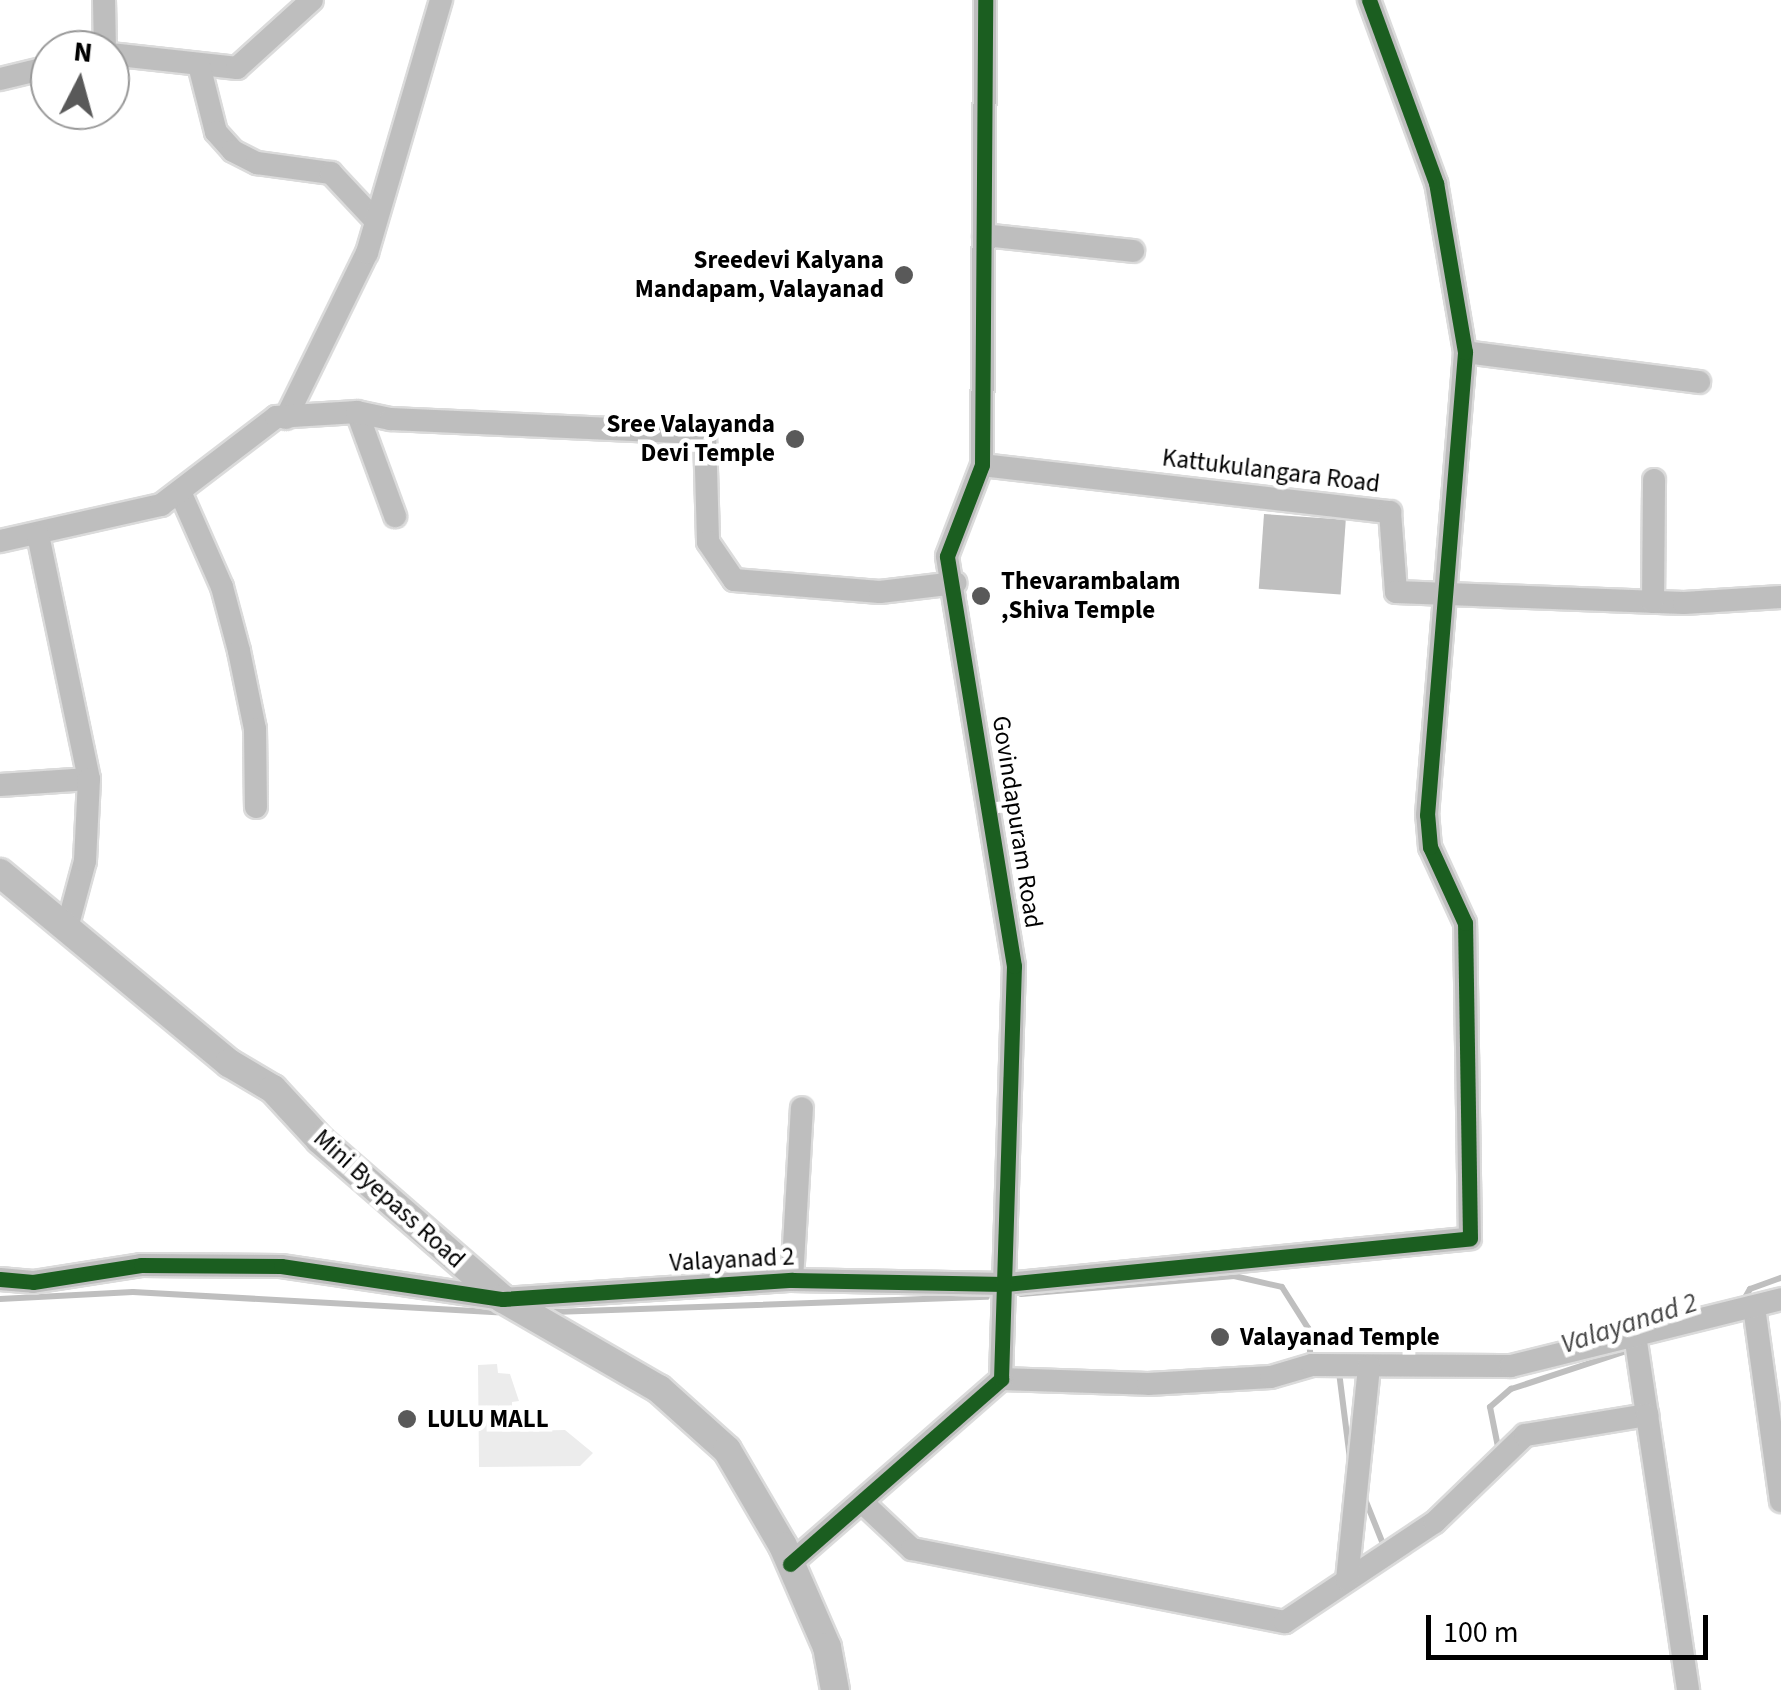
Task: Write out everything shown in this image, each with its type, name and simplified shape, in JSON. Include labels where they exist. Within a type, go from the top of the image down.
[{"type":"main road","name":"Mini Byepass Road","points":[[0,873],[229,1063],[273,1089],[320,1140],[503,1299],[660,1389],[727,1450],[790,1564],[827,1646],[836,1690]]},
{"type":"street","points":[[104,0],[106,30]]},
{"type":"street","points":[[130,55],[237,68],[312,0]]},
{"type":"street","points":[[286,418],[317,364],[376,220],[441,0]]},
{"type":"street","name":"Govindapuram Road","points":[[985,0],[982,464],[947,556],[955,584],[1014,966],[1001,1379]]},
{"type":"street","points":[[1369,0],[1436,183],[1465,352],[1445,593]]},
{"type":"street","points":[[199,64],[216,132],[233,151],[257,162],[331,173],[376,220]]},
{"type":"street","points":[[0,78],[30,71]]},
{"type":"street","points":[[984,236],[1133,251]]},
{"type":"street","points":[[1465,352],[1699,382]]},
{"type":"street","points":[[357,412],[394,516]]},
{"type":"street","points":[[0,541],[161,506],[276,417],[357,412],[391,420],[705,433],[708,542],[734,580],[880,592],[955,584]]},
{"type":"street","name":"Kattukulangara Road","points":[[982,464],[1390,512],[1396,592],[1652,602],[1781,597]]},
{"type":"street","points":[[1652,602],[1654,480]]},
{"type":"street","points":[[181,494],[222,588],[239,651],[255,730],[256,808]]},
{"type":"street","points":[[38,535],[89,780],[85,861],[66,928]]},
{"type":"street","name":"Valayanad 2","points":[[0,1279],[33,1282],[141,1265],[281,1266],[503,1299],[792,1280],[1005,1284],[1470,1238],[1465,923],[1430,846],[1426,815],[1445,593]]},
{"type":"street","points":[[0,785],[89,780]]},
{"type":"street","points":[[792,1280],[802,1108]]},
{"type":"street","points":[[790,1564],[863,1504],[1001,1379],[1148,1384],[1369,1366],[1511,1366],[1781,1299]]},
{"type":"street","points":[[1754,1307],[1781,1500]]},
{"type":"street","points":[[1635,1335],[1688,1690]]},
{"type":"street","points":[[1347,1580],[1369,1366]]},
{"type":"street","points":[[863,1504],[912,1548],[1285,1622],[1435,1522],[1525,1436],[1647,1414]]},
{"type":"shaded area","points":[[1264,514],[1346,520],[1341,595],[1259,589]]},
{"type":"shaded area","points":[[497,1364],[498,1373],[510,1374],[519,1401],[512,1402],[512,1410],[498,1411],[498,1418],[523,1419],[523,1431],[565,1430],[593,1453],[580,1466],[479,1467],[478,1365]]},
{"type":"waterway","name":"Valayanad 2","points":[[1021,1294],[1234,1276],[1282,1287],[1308,1328],[1311,1361]]},
{"type":"waterway","name":"Valayanad 2","points":[[1743,1301],[1750,1289],[1781,1278]]},
{"type":"waterway","points":[[0,1299],[133,1292],[496,1312]]},
{"type":"waterway","points":[[553,1312],[987,1297]]},
{"type":"waterway","points":[[1499,1452],[1490,1407],[1511,1389],[1633,1349]]},
{"type":"waterway","name":"Valayanad 2","points":[[1339,1372],[1350,1459]]},
{"type":"waterway","name":"Valayanad 2","points":[[1363,1494],[1383,1544]]},
{"type":"cycle path","points":[[790,1564],[1001,1379],[1014,966],[947,556],[982,465],[985,0]]},
{"type":"cycle path","points":[[0,1279],[33,1282],[141,1265],[281,1266],[503,1299],[792,1280],[1005,1284],[1470,1238],[1465,923],[1430,847],[1427,815],[1465,352],[1436,183],[1369,0]]},
{"type":"place","name":"Sreedevi Kalyana Mandapam, Valayanad","points":[[904,275]]},
{"type":"place","name":"Sree Valayanda Devi Temple","points":[[795,439]]},
{"type":"place","name":"Thevarambalam ,Shiva Temple","points":[[981,596]]},
{"type":"place","name":"Valayanad Temple","points":[[1220,1337]]},
{"type":"place","name":"LULU MALL","points":[[407,1419]]}]
